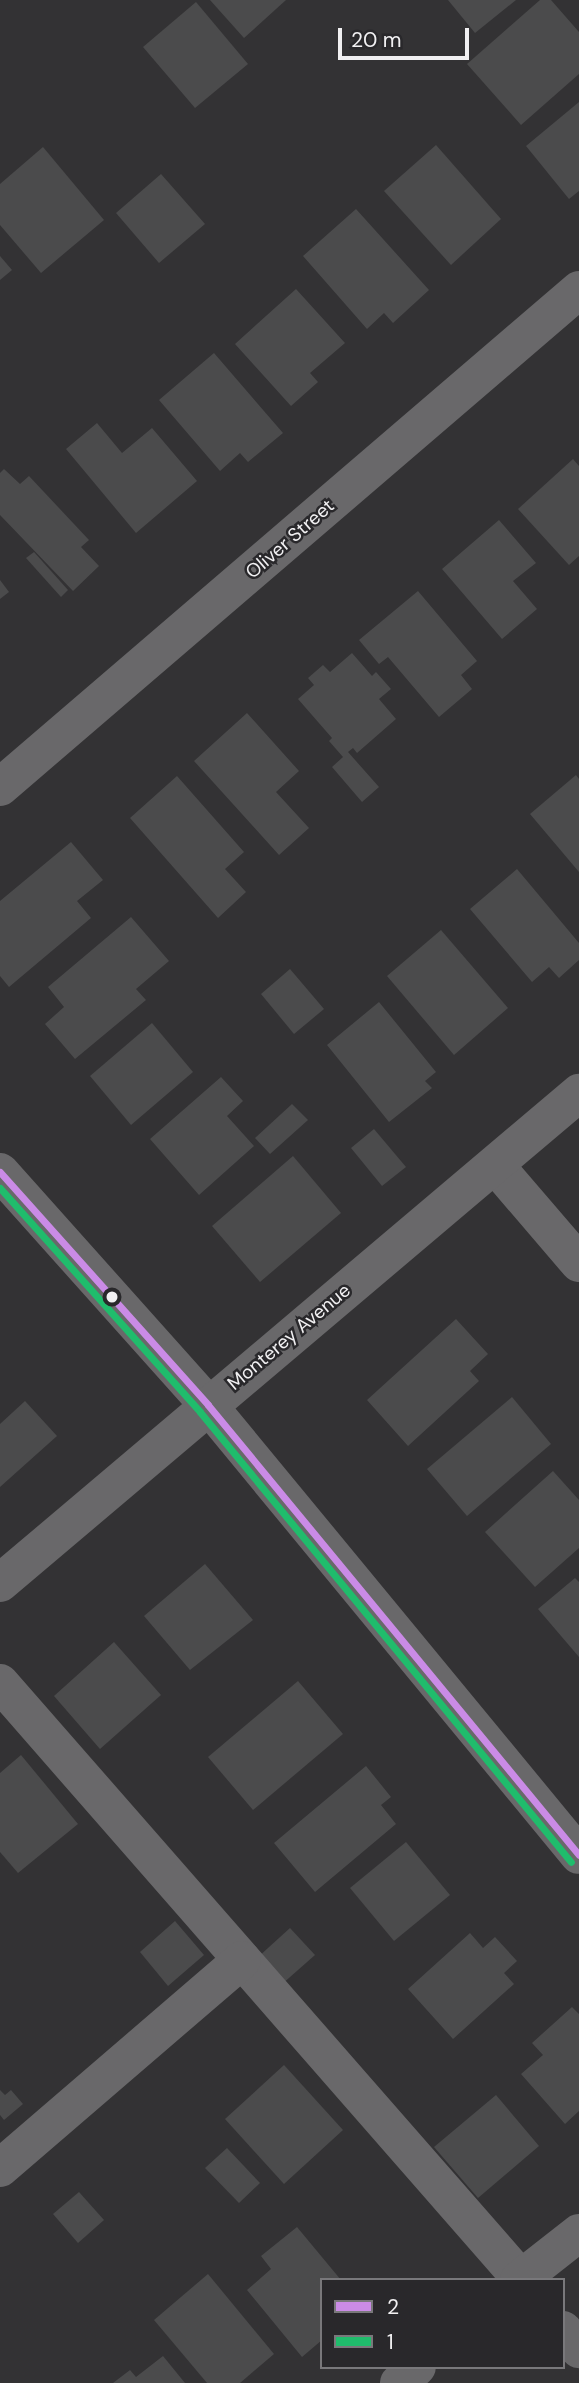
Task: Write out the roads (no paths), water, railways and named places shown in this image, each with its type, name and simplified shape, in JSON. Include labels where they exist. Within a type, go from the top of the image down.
[{"type":"street","name":"Oliver Street","points":[[0,787],[579,290]]},
{"type":"street","name":"Monterey Avenue","points":[[0,1583],[579,1093]]},
{"type":"street","points":[[495,1165],[579,1263]]},
{"type":"street","points":[[0,1172],[208,1405],[579,1855]]},
{"type":"street","points":[[0,1683],[519,2278]]},
{"type":"street","points":[[0,2168],[242,1960]]},
{"type":"street","points":[[521,2278],[579,2233]]},
{"type":"street","points":[[565,2332],[579,2349]]},
{"type":"street","points":[[399,2383],[415,2369]]}]
